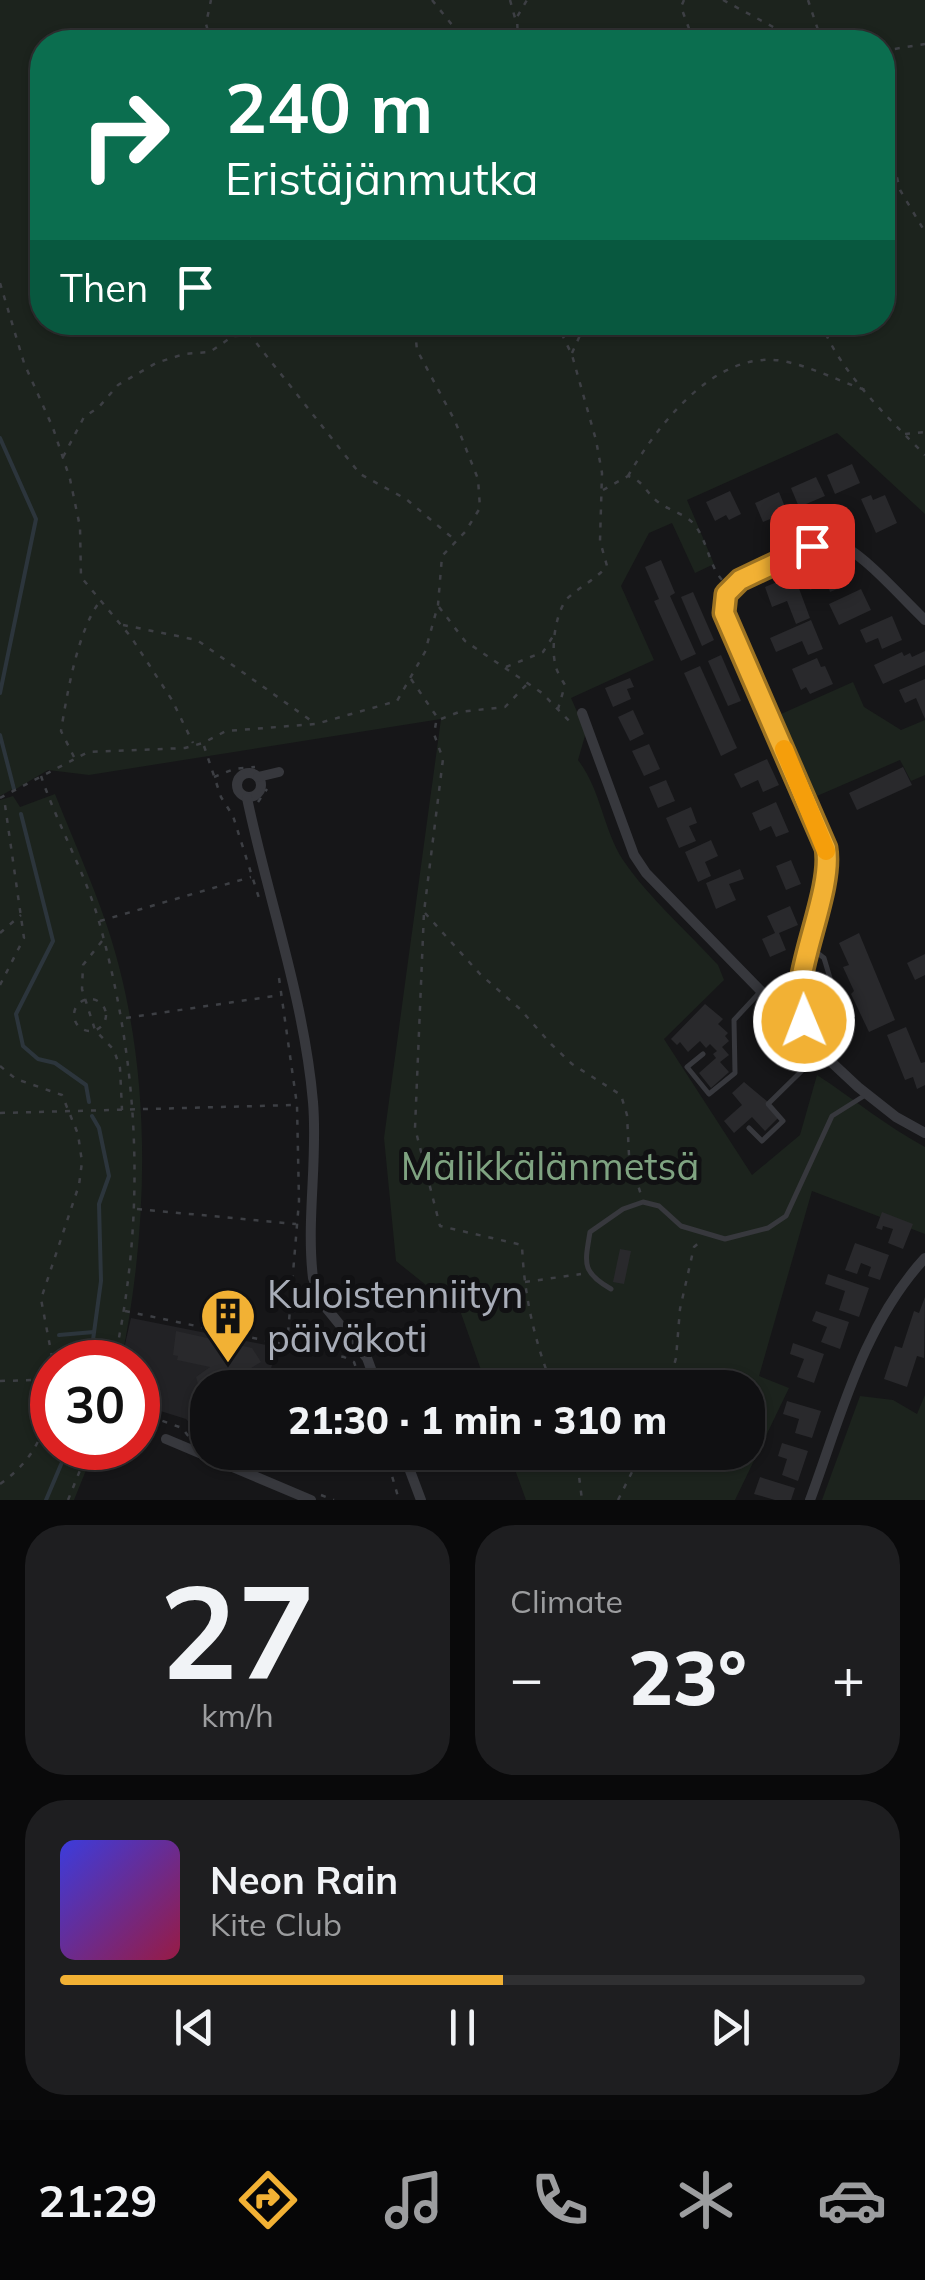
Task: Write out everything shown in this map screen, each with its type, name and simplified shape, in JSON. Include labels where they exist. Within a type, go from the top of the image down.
[{"type":"street","points":[[925,620],[855,554],[832,543],[812,546],[740,580],[726,594],[724,613],[826,848],[826,882],[798,995],[800,1014],[822,1051],[867,1094],[925,1133]]},
{"type":"street","points":[[582,712],[634,855],[646,872],[760,991],[800,1014]]},
{"type":"street","points":[[279,772],[258,777],[247,773],[238,780],[238,792],[247,798],[263,874],[296,992],[313,1104],[312,1266],[317,1293],[367,1358],[371,1370]]},
{"type":"street","points":[[247,798],[260,792],[262,784],[258,777]]},
{"type":"street","points":[[810,1500],[874,1328],[902,1283],[925,1258]]},
{"type":"street","points":[[166,1438],[312,1500]]},
{"type":"street","points":[[408,1470],[418,1498]]},
{"type":"lane","points":[[810,947],[824,958],[841,1015],[811,1031]]},
{"type":"lane","points":[[703,1054],[687,1067],[709,1094],[735,1074],[734,1020],[760,991]]},
{"type":"lane","points":[[749,1128],[762,1141],[783,1121],[768,1104],[822,1051]]},
{"type":"lane","points":[[611,1289],[592,1278],[585,1263],[590,1232],[624,1209],[643,1202],[659,1206],[681,1226],[725,1239],[768,1228],[786,1216],[832,1116],[867,1094]]},
{"type":"path","points":[[208,30],[211,0]]},
{"type":"path","points":[[432,0],[457,30]]},
{"type":"path","points":[[510,0],[518,24]]},
{"type":"path","points":[[518,30],[518,17],[527,0]]},
{"type":"path","points":[[673,0],[681,7],[690,30]]},
{"type":"path","points":[[681,7],[684,0]]},
{"type":"path","points":[[723,0],[779,30]]},
{"type":"path","points":[[808,0],[818,30]]},
{"type":"path","points":[[895,49],[925,44]]},
{"type":"path","points":[[895,169],[900,190],[925,232]]},
{"type":"path","points":[[0,283],[24,362],[63,457],[80,527],[81,577],[122,625],[172,700],[194,746]]},
{"type":"path","points":[[63,457],[84,417],[100,407],[118,384],[156,363],[184,354],[210,352],[233,336],[250,335],[360,474],[406,499],[456,541]]},
{"type":"path","points":[[0,985],[24,938],[2,798],[74,756],[194,746],[226,731],[316,724],[396,700],[411,679],[425,652],[438,606],[442,556],[480,508],[478,478],[455,421],[418,350],[416,335]]},
{"type":"path","points":[[558,709],[565,685],[555,666],[554,650],[567,598],[607,566],[600,541],[602,474],[596,440],[572,355],[562,335]]},
{"type":"path","points":[[572,355],[580,335]]},
{"type":"path","points":[[825,335],[830,349],[877,408],[925,455]]},
{"type":"path","points":[[601,492],[628,476],[671,412],[693,392],[748,364],[779,360],[814,369],[865,390]]},
{"type":"path","points":[[904,434],[925,432]]},
{"type":"path","points":[[628,476],[638,479],[657,502],[692,522],[714,572],[730,590]]},
{"type":"path","points":[[74,756],[61,730],[92,610],[102,599]]},
{"type":"path","points":[[438,606],[465,641],[528,683],[593,746]]},
{"type":"path","points":[[122,625],[197,640],[316,724]]},
{"type":"path","points":[[506,667],[543,652],[558,627]]},
{"type":"path","points":[[411,679],[437,717],[434,734],[443,759],[424,912],[415,1128],[440,1226],[522,1245],[532,1328],[547,1370]]},
{"type":"path","points":[[442,719],[459,712],[505,708],[528,683]]},
{"type":"path","points":[[203,744],[221,797],[233,816],[263,912]]},
{"type":"path","points":[[41,775],[99,921],[123,1019],[133,1109],[136,1209],[119,1340]]},
{"type":"path","points":[[99,921],[252,877]]},
{"type":"path","points":[[424,912],[480,974],[520,1008],[550,1044],[572,1064],[620,1095],[643,1202]]},
{"type":"path","points":[[0,933],[22,914]]},
{"type":"path","points":[[103,940],[83,965],[84,1000],[95,1030],[114,1050],[120,1068],[122,1110]]},
{"type":"path","points":[[276,964],[297,1105],[298,1224],[288,1345]]},
{"type":"path","points":[[123,1019],[282,994]]},
{"type":"path","points":[[84,1000],[96,1000],[106,1014],[103,1024],[95,1030],[82,1029],[74,1019],[75,1008],[84,1000]]},
{"type":"path","points":[[106,1014],[120,1010]]},
{"type":"path","points":[[0,1066],[16,1079],[62,1096],[78,1134],[82,1162],[79,1185],[41,1299],[48,1340]]},
{"type":"path","points":[[0,1113],[297,1105]]},
{"type":"path","points":[[136,1209],[298,1224]]},
{"type":"path","points":[[673,1370],[680,1309],[694,1247],[708,1234]]},
{"type":"path","points":[[524,1283],[589,1272]]},
{"type":"path","points":[[125,1311],[344,1357],[354,1362],[357,1370]]},
{"type":"path","points":[[0,1382],[30,1380]]},
{"type":"path","points":[[160,1420],[182,1428]]},
{"type":"path","points":[[0,1484],[30,1456]]},
{"type":"path","points":[[68,1500],[81,1470]]},
{"type":"path","points":[[391,1470],[399,1500]]},
{"type":"path","points":[[578,1470],[582,1500]]},
{"type":"path","points":[[618,1500],[633,1470]]},
{"type":"shaded area","points":[[131,1318],[276,1347],[271,1370],[190,1370],[190,1423],[160,1411],[160,1340],[126,1340]]},
{"type":"green space","name":"Mälikkälänmetsä","points":[[0,0],[925,0],[925,514],[837,433],[687,500],[714,564],[695,573],[672,523],[649,533],[621,586],[654,660],[571,698],[586,732],[578,760],[592,784],[616,848],[644,888],[718,965],[724,980],[664,1039],[752,1175],[800,1135],[817,1075],[925,1147],[925,1234],[812,1191],[761,1370],[481,1370],[456,1299],[433,1307],[426,1285],[396,1261],[384,1138],[441,719],[89,775],[48,770],[16,789],[5,752],[13,789],[0,796]]},
{"type":"green space","points":[[853,682],[864,707],[901,730],[925,720],[925,775],[911,781],[900,760],[817,796],[781,714]]},
{"type":"green space","points":[[55,794],[106,923],[132,1030],[139,1085],[142,1141],[138,1253],[125,1340],[30,1340],[30,1470],[86,1470],[74,1500],[0,1500],[0,800],[13,796],[20,807]]},
{"type":"green space","name":"Mälikkälänmetsä","points":[[765,1378],[789,1388],[765,1438]]},
{"type":"green space","points":[[925,1395],[925,1500],[822,1500],[860,1396],[893,1400],[917,1414]]},
{"type":"green space","name":"Mälikkälänmetsä","points":[[515,1470],[749,1470],[735,1500],[526,1500]]},
{"type":"building","points":[[852,464],[860,483],[835,494],[827,475]]},
{"type":"building","points":[[816,477],[825,496],[799,507],[791,488]]},
{"type":"building","points":[[730,491],[741,514],[715,521],[706,502]]},
{"type":"building","points":[[779,492],[787,512],[763,522],[755,503]]},
{"type":"building","points":[[871,495],[873,500],[885,495],[897,523],[876,533],[861,499]]},
{"type":"building","points":[[836,555],[849,584],[830,592],[827,583],[810,590],[801,569]]},
{"type":"building","points":[[661,560],[675,593],[670,596],[696,654],[681,661],[654,601],[659,599],[645,567]]},
{"type":"building","points":[[794,575],[810,618],[796,624],[787,601],[772,607],[765,587]]},
{"type":"building","points":[[861,589],[871,610],[839,625],[829,604]]},
{"type":"building","points":[[693,592],[714,640],[702,646],[681,597]]},
{"type":"building","points":[[892,616],[902,640],[882,649],[878,638],[866,643],[860,630]]},
{"type":"building","points":[[811,620],[823,649],[808,655],[802,641],[776,652],[770,638]]},
{"type":"building","points":[[925,651],[925,665],[883,684],[874,665],[902,652],[912,657]]},
{"type":"building","points":[[721,655],[741,701],[728,706],[708,661]]},
{"type":"building","points":[[817,658],[833,684],[810,694],[806,687],[801,690],[792,669]]},
{"type":"building","points":[[700,666],[737,748],[721,756],[684,673]]},
{"type":"building","points":[[630,678],[634,687],[627,689],[631,699],[613,707],[605,688]]},
{"type":"building","points":[[925,679],[925,719],[916,698],[905,703],[899,690]]},
{"type":"building","points":[[633,710],[644,734],[630,741],[618,717]]},
{"type":"building","points":[[649,744],[660,769],[644,776],[632,751]]},
{"type":"building","points":[[767,759],[779,785],[763,792],[758,780],[741,788],[734,774]]},
{"type":"building","points":[[903,767],[912,785],[857,810],[849,793]]},
{"type":"building","points":[[666,780],[675,801],[658,808],[649,787]]},
{"type":"building","points":[[776,802],[789,832],[776,837],[771,826],[760,831],[752,813]]},
{"type":"building","points":[[691,807],[697,823],[689,826],[696,841],[679,848],[666,818]]},
{"type":"building","points":[[711,840],[718,856],[705,862],[711,876],[698,882],[685,852]]},
{"type":"building","points":[[791,860],[801,884],[786,890],[776,866]]},
{"type":"building","points":[[740,869],[744,879],[729,884],[736,900],[716,909],[706,883]]},
{"type":"building","points":[[790,906],[798,925],[779,933],[786,950],[770,957],[762,939],[775,933],[767,916]]},
{"type":"building","points":[[859,933],[895,1020],[869,1032],[851,994],[854,991],[843,967],[849,965],[839,943]]},
{"type":"building","points":[[925,954],[925,975],[915,980],[907,963]]},
{"type":"building","points":[[705,1004],[723,1019],[718,1024],[728,1033],[725,1036],[729,1041],[722,1047],[729,1055],[720,1062],[729,1072],[711,1088],[699,1073],[716,1058],[713,1054],[717,1051],[700,1041],[688,1052],[680,1042],[677,1045],[671,1039]]},
{"type":"building","points":[[906,1027],[921,1063],[925,1062],[925,1085],[917,1089],[913,1077],[905,1080],[887,1035]]},
{"type":"building","points":[[744,1082],[768,1102],[765,1104],[778,1118],[765,1131],[752,1117],[734,1133],[724,1121],[742,1105],[732,1093]]},
{"type":"building","points":[[882,1212],[913,1224],[903,1249],[888,1243],[893,1229],[876,1228]]},
{"type":"building","points":[[855,1243],[889,1255],[880,1280],[868,1276],[871,1267],[861,1263],[857,1274],[845,1270]]},
{"type":"building","points":[[620,1249],[631,1251],[624,1284],[613,1282]]},
{"type":"building","points":[[828,1274],[869,1288],[859,1317],[839,1310],[845,1291],[825,1284]]},
{"type":"building","points":[[925,1297],[924,1358],[917,1356],[907,1387],[884,1379],[895,1346],[902,1348],[914,1311],[919,1313]]},
{"type":"building","points":[[816,1311],[849,1322],[840,1349],[821,1342],[827,1327],[812,1321]]},
{"type":"building","name":"Kuloistenniityn päiväkoti","points":[[176,1331],[252,1348],[261,1362],[248,1370],[206,1370],[210,1367],[177,1360],[178,1356],[173,1355]]},
{"type":"building","points":[[793,1343],[824,1354],[814,1383],[797,1377],[804,1359],[790,1354]]},
{"type":"building","points":[[787,1401],[821,1411],[812,1438],[795,1433],[799,1419],[783,1414]]},
{"type":"building","points":[[782,1443],[808,1451],[798,1481],[782,1475],[787,1459],[778,1456]]},
{"type":"building","points":[[760,1477],[795,1488],[791,1500],[754,1494]]},
{"type":"waterway","points":[[0,438],[36,519],[0,693]]},
{"type":"waterway","points":[[0,735],[14,789]]},
{"type":"waterway","points":[[21,814],[53,941],[16,1014],[23,1046],[38,1059],[55,1063],[86,1085],[89,1102]]},
{"type":"waterway","points":[[92,1116],[99,1128],[109,1176],[99,1204],[101,1281],[93,1340]]},
{"type":"waterway","points":[[59,1335],[94,1332]]},
{"type":"waterway","points":[[46,1500],[59,1470]]},
{"type":"slow traffic","points":[[784,749],[826,851]]},
{"type":"place","name":"Kuloistenniityn päiväkoti","points":[[228,1365]]},
{"type":"route","points":[[804,1021],[798,995],[826,882],[826,848],[724,613],[726,594],[740,580],[812,546]]}]
